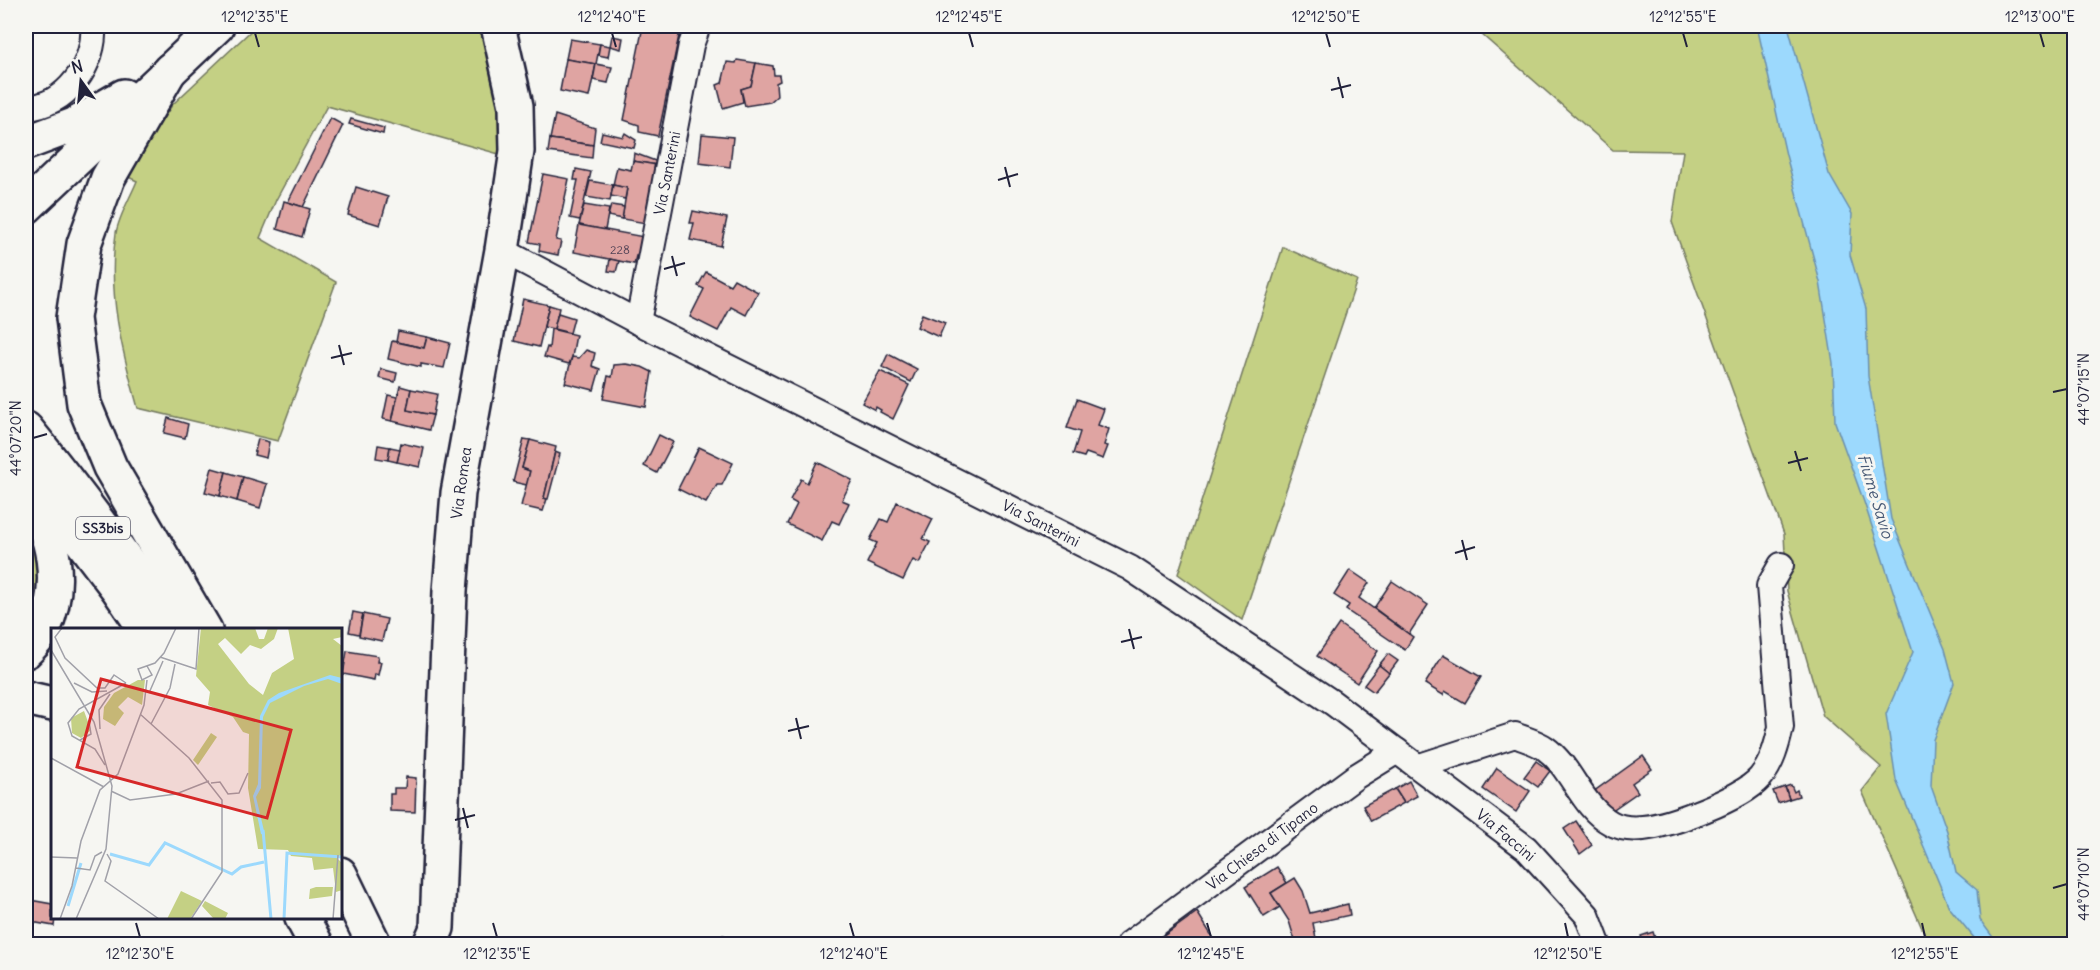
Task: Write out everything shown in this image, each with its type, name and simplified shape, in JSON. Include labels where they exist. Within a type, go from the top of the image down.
[{"type":"main road","points":[[26,207],[217,26]]},
{"type":"main road","name":"Via Romea","points":[[430,945],[437,927],[450,591],[458,493],[502,250],[517,151],[516,106],[498,26]]},
{"type":"main road","points":[[26,143],[74,125],[170,70]]},
{"type":"main road","points":[[170,70],[108,177],[84,244],[73,318],[84,404],[110,467],[204,628]]},
{"type":"main road","name":"SS3bis","points":[[26,429],[55,464],[175,628]]},
{"type":"main road","name":"SS3bis","points":[[26,468],[118,589],[145,628]]},
{"type":"main road","points":[[26,495],[37,509],[53,549],[54,593],[43,631],[26,651]]},
{"type":"main road","points":[[26,698],[51,704]]},
{"type":"main road","points":[[331,927],[374,945]]},
{"type":"street","points":[[26,108],[56,99],[76,81],[88,60],[94,33],[93,26]]},
{"type":"street","name":"Via Santerini","points":[[638,322],[692,45],[698,26]]},
{"type":"street","name":"Via Santerini","points":[[502,250],[638,322],[1130,568],[1333,703],[1420,766]]},
{"type":"street","points":[[1420,766],[1515,735],[1545,747],[1562,765],[1592,807],[1611,823],[1633,828],[1645,828],[1691,815],[1737,795],[1760,779],[1777,746],[1781,727],[1769,586],[1781,565]]},
{"type":"street","name":"Via Chiesa di Tipano","points":[[1129,945],[1355,777],[1397,751]]},
{"type":"street","name":"Via Faccini","points":[[1420,766],[1526,848],[1587,915],[1598,945]]},
{"type":"green space","points":[[256,26],[508,26],[498,102],[499,154],[327,106],[276,200],[260,238],[336,282],[278,441],[138,408],[122,343],[113,278],[117,227],[137,181],[126,176],[172,105]]},
{"type":"green space","points":[[1460,26],[2074,26],[2074,944],[1929,944],[1862,791],[1881,767],[1823,716],[1787,591],[1784,534],[1672,222],[1683,151],[1613,150],[1473,27]]},
{"type":"green space","points":[[1283,247],[1357,280],[1242,620],[1178,574]]},
{"type":"green space","points":[[26,516],[41,547],[40,601],[26,623]]},
{"type":"water","name":"Fiume Savio","points":[[1757,26],[1788,26],[1829,174],[1852,214],[1850,255],[1866,309],[1868,376],[1891,519],[1945,649],[1954,683],[1933,740],[1931,786],[1947,831],[1956,872],[1977,890],[1980,920],[1998,944],[1979,944],[1949,907],[1896,780],[1886,714],[1913,652],[1835,422],[1833,363],[1820,282],[1786,155]]},
{"type":"building","points":[[643,26],[681,26],[658,136],[639,132],[639,125],[624,120]]},
{"type":"building","points":[[612,36],[623,38],[621,49],[610,46]]},
{"type":"building","points":[[570,39],[600,44],[596,64],[566,59]]},
{"type":"building","points":[[600,44],[610,46],[608,57],[598,55]]},
{"type":"building","points":[[566,59],[596,64],[589,97],[560,91]]},
{"type":"building","points":[[737,60],[756,63],[751,86],[741,89],[743,102],[723,108],[717,85],[722,83],[727,62],[736,63]]},
{"type":"building","points":[[756,63],[773,66],[774,75],[779,75],[780,81],[776,83],[777,96],[770,102],[745,106],[741,89],[751,86]]},
{"type":"building","points":[[596,64],[612,67],[608,83],[593,80]]},
{"type":"building","points":[[555,115],[595,128],[593,145],[550,139]]},
{"type":"building","points":[[330,118],[343,125],[303,207],[288,202]]},
{"type":"building","points":[[351,119],[384,128],[383,134],[349,124]]},
{"type":"building","points":[[602,132],[623,137],[625,133],[636,140],[634,148],[600,141]]},
{"type":"building","points":[[702,134],[733,137],[730,167],[699,163]]},
{"type":"building","points":[[550,139],[593,145],[592,158],[548,152]]},
{"type":"building","points":[[634,153],[658,162],[657,165],[633,161]]},
{"type":"building","points":[[633,161],[657,165],[646,223],[622,219],[627,188],[613,185],[617,167],[631,170]]},
{"type":"building","points":[[576,169],[591,172],[580,220],[570,218],[578,180],[574,180]]},
{"type":"building","points":[[543,174],[569,179],[556,240],[561,241],[558,255],[539,251],[540,244],[529,242]]},
{"type":"building","points":[[590,181],[613,185],[610,201],[586,197]]},
{"type":"building","points":[[613,185],[627,188],[625,199],[611,196]]},
{"type":"building","points":[[356,187],[388,197],[380,225],[348,215]]},
{"type":"building","points":[[284,201],[310,209],[302,237],[277,229]]},
{"type":"building","points":[[584,205],[609,209],[605,230],[579,225]]},
{"type":"building","points":[[611,205],[624,207],[622,219],[608,216]]},
{"type":"building","points":[[693,211],[727,218],[721,246],[690,240],[694,223],[690,223]]},
{"type":"building","points":[[579,225],[644,237],[640,257],[636,256],[634,264],[574,252]]},
{"type":"building","points":[[610,259],[619,261],[616,272],[608,271]]},
{"type":"building","points":[[706,272],[730,285],[734,279],[758,292],[746,315],[731,307],[718,331],[690,317],[704,289],[698,286]]},
{"type":"building","points":[[523,299],[549,305],[539,347],[514,341]]},
{"type":"building","points":[[549,305],[559,308],[554,329],[544,327]]},
{"type":"building","points":[[558,313],[574,318],[570,333],[554,329]]},
{"type":"building","points":[[922,314],[945,323],[939,337],[917,327]]},
{"type":"building","points":[[551,329],[576,335],[569,364],[544,357],[547,347],[549,348]]},
{"type":"building","points":[[398,331],[427,337],[424,348],[396,342]]},
{"type":"building","points":[[427,337],[450,343],[444,368],[421,364],[421,367],[388,359],[392,341],[424,348]]},
{"type":"building","points":[[586,350],[595,353],[592,366],[600,369],[594,390],[565,383],[572,357],[579,358]]},
{"type":"building","points":[[888,354],[917,369],[911,382],[882,367]]},
{"type":"building","points":[[626,364],[642,367],[652,372],[646,407],[603,399],[608,376],[612,377],[614,365]]},
{"type":"building","points":[[381,369],[397,373],[395,382],[379,378]]},
{"type":"building","points":[[880,371],[909,385],[893,419],[876,407],[875,410],[862,403]]},
{"type":"building","points":[[400,386],[411,389],[407,410],[433,415],[429,430],[392,421]]},
{"type":"building","points":[[411,389],[437,394],[433,415],[407,410]]},
{"type":"building","points":[[388,395],[397,397],[392,421],[383,419]]},
{"type":"building","points":[[1077,399],[1104,409],[1098,425],[1109,429],[1104,445],[1108,446],[1103,459],[1086,453],[1084,457],[1073,454],[1080,432],[1067,428]]},
{"type":"building","points":[[168,418],[188,424],[185,438],[164,433]]},
{"type":"building","points":[[659,435],[673,442],[657,473],[644,466]]},
{"type":"building","points":[[258,439],[269,442],[266,458],[254,455]]},
{"type":"building","points":[[524,439],[530,440],[522,468],[530,471],[527,485],[513,482]]},
{"type":"building","points":[[530,440],[556,447],[543,511],[521,506],[530,471],[522,468]]},
{"type":"building","points":[[401,443],[424,448],[420,467],[397,462]]},
{"type":"building","points":[[378,445],[390,447],[388,460],[376,458]]},
{"type":"building","points":[[390,447],[400,449],[397,462],[388,460]]},
{"type":"building","points":[[699,447],[733,463],[722,485],[717,485],[706,503],[678,489]]},
{"type":"building","points":[[555,452],[560,454],[547,499],[544,498]]},
{"type":"building","points":[[817,462],[852,480],[842,500],[849,503],[839,524],[832,521],[822,541],[787,524],[797,504],[790,500],[801,479],[807,483]]},
{"type":"building","points":[[212,468],[226,472],[220,496],[205,492]]},
{"type":"building","points":[[226,472],[243,477],[237,501],[220,496]]},
{"type":"building","points":[[243,477],[267,484],[260,508],[237,501]]},
{"type":"building","points":[[897,502],[933,519],[923,539],[930,542],[919,563],[913,560],[903,580],[867,563],[877,543],[870,540],[881,519],[888,522]]},
{"type":"building","points":[[1350,570],[1369,583],[1359,598],[1413,637],[1405,650],[1346,610],[1349,605],[1334,595]]},
{"type":"building","points":[[1392,581],[1428,605],[1409,634],[1374,608]]},
{"type":"building","points":[[353,612],[363,614],[359,634],[349,632]]},
{"type":"building","points":[[363,614],[387,619],[382,641],[359,636]]},
{"type":"building","points":[[1339,624],[1378,651],[1357,683],[1317,656]]},
{"type":"building","points":[[347,651],[378,656],[377,662],[381,662],[378,675],[375,674],[374,680],[343,674]]},
{"type":"building","points":[[1388,654],[1398,661],[1389,673],[1379,665]]},
{"type":"building","points":[[1443,655],[1481,677],[1465,703],[1445,691],[1443,695],[1425,684]]},
{"type":"building","points":[[1379,665],[1389,673],[1374,692],[1364,685]]},
{"type":"building","points":[[1643,756],[1652,769],[1632,783],[1638,792],[1608,813],[1593,792]]},
{"type":"building","points":[[1536,761],[1550,771],[1538,787],[1524,777]]},
{"type":"building","points":[[1497,768],[1530,791],[1516,812],[1483,789]]},
{"type":"building","points":[[406,777],[416,778],[415,812],[390,811],[390,794],[394,794],[394,788],[405,788]]},
{"type":"building","points":[[1409,781],[1417,796],[1404,803],[1395,789]]},
{"type":"building","points":[[1791,785],[1794,792],[1797,790],[1799,796],[1789,799],[1785,787]]},
{"type":"building","points":[[1785,787],[1789,799],[1778,803],[1773,791]]},
{"type":"building","points":[[1395,789],[1404,803],[1371,821],[1363,806]]},
{"type":"building","points":[[1576,821],[1592,845],[1580,854],[1564,829]]},
{"type":"building","points":[[1277,867],[1287,883],[1271,893],[1280,907],[1264,917],[1245,887]]},
{"type":"building","points":[[1295,878],[1303,891],[1310,913],[1348,904],[1350,915],[1313,923],[1317,944],[1296,944],[1289,921],[1271,893]]},
{"type":"building","points":[[30,900],[51,904],[51,919],[55,919],[54,926],[26,921],[26,904],[29,905]]},
{"type":"building","points":[[1197,912],[1217,944],[1176,944],[1173,940],[1165,944],[1161,938]]},
{"type":"building","points":[[1653,932],[1657,944],[1644,944],[1641,936]]},
{"type":"building","points":[[723,935],[750,944],[719,944]]}]
